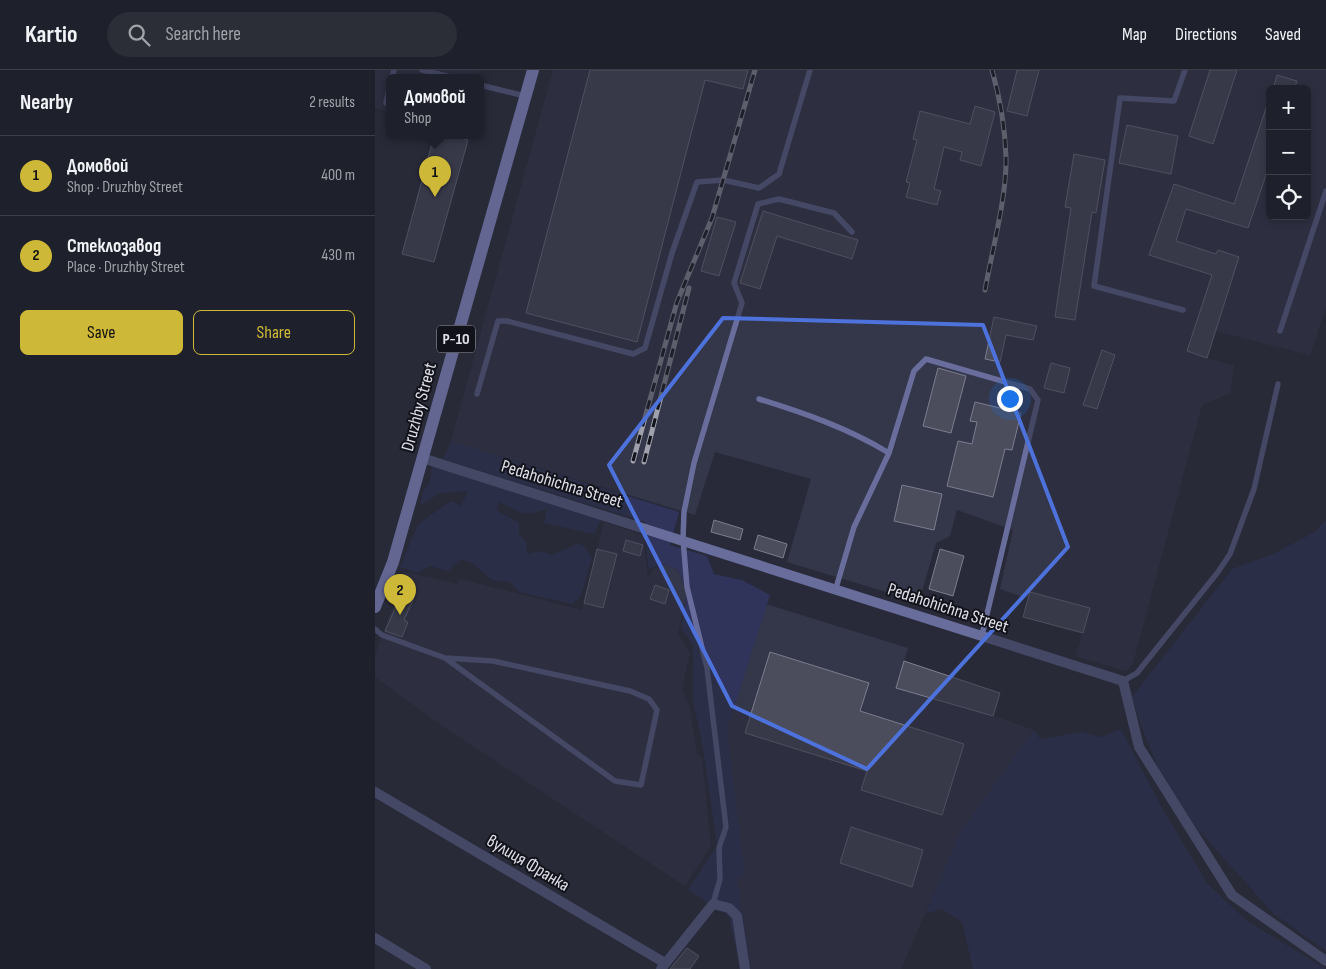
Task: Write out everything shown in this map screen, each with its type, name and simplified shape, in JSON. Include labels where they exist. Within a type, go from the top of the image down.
[{"type":"main road","name":"Druzhby Street","points":[[375,607],[393,562],[533,70]]},
{"type":"street","name":"Pedahohichna Street","points":[[423,458],[683,539],[1123,681]]},
{"type":"street","points":[[1123,681],[1139,747],[1233,895],[1326,961]]},
{"type":"street","name":"вулиця Франка","points":[[375,792],[663,966]]},
{"type":"street","points":[[663,966],[713,904],[729,908],[737,916],[745,969]]},
{"type":"street","points":[[375,938],[426,969]]},
{"type":"lane","points":[[423,70],[439,74]]},
{"type":"lane","points":[[477,394],[498,321],[507,321],[633,354],[645,348],[672,253],[697,182],[723,180],[759,188],[779,174],[810,70]]},
{"type":"lane","points":[[1183,310],[1094,286],[1120,98],[1174,101],[1185,70]]},
{"type":"lane","points":[[484,86],[525,96]]},
{"type":"lane","points":[[1280,330],[1326,191]]},
{"type":"lane","points":[[713,904],[720,879],[719,848],[726,827],[707,668],[687,587],[683,539],[684,512],[694,463],[742,303],[735,283],[758,204],[779,199],[834,213],[853,232]]},
{"type":"lane","points":[[836,588],[855,527],[889,453],[914,372],[926,359],[1030,389],[1038,400],[982,635]]},
{"type":"lane","points":[[1123,681],[1137,673],[1219,572],[1230,554],[1254,489],[1278,384]]},
{"type":"lane","points":[[759,399],[805,413],[867,440],[889,453]]},
{"type":"lane","points":[[375,629],[382,635],[445,658],[615,781],[641,785],[657,710],[649,699],[630,691],[493,661],[445,658]]},
{"type":"highlighted area","points":[[723,318],[983,325],[1068,547],[867,769],[732,706],[609,465]]},
{"type":"shaded area","points":[[375,70],[479,70],[478,74],[386,74],[386,111],[375,108]]},
{"type":"shaded area","points":[[553,70],[1326,70],[1326,308],[1310,355],[1215,331],[1207,358],[1234,366],[1230,393],[1202,405],[1133,663],[1127,671],[1076,657],[1082,633],[1023,617],[1028,599],[1000,589],[1013,530],[957,510],[950,536],[936,543],[919,602],[787,562],[811,479],[715,452],[695,515],[451,441]]},
{"type":"shaded area","points":[[451,441],[679,512],[670,545],[707,556],[714,574],[742,580],[770,595],[727,729],[745,876],[737,878],[751,969],[741,969],[728,915],[688,890],[717,845],[703,748],[693,701],[693,645],[681,628],[687,593],[678,570],[664,564],[648,569],[645,522],[443,459]]},
{"type":"shaded area","points":[[432,466],[603,516],[594,534],[544,523],[547,509],[533,513],[522,513],[500,502],[496,510],[519,523],[519,535],[526,541],[527,554],[540,551],[552,555],[579,543],[586,548],[592,558],[581,595],[573,604],[519,592],[510,582],[492,580],[472,563],[460,559],[448,571],[430,566],[417,573],[400,567],[418,524],[451,501],[461,506],[468,491],[440,493],[420,506],[423,491],[430,483]]},
{"type":"shaded area","points":[[1326,520],[1326,951],[1273,913],[1195,826],[1158,768],[1132,697],[1232,569],[1271,555],[1315,532]]},
{"type":"shaded area","points":[[604,522],[645,536],[648,579],[652,570],[664,564],[678,570],[687,593],[678,634],[690,653],[682,688],[690,709],[697,754],[702,758],[711,846],[685,886],[444,727],[375,677],[375,655],[405,572],[458,584],[459,579],[582,610]]},
{"type":"shaded area","points":[[766,604],[908,648],[904,661],[1000,693],[994,716],[1034,730],[960,832],[901,969],[751,969],[737,877],[745,876],[727,729]]},
{"type":"shaded area","points":[[1121,729],[1162,808],[1207,883],[1246,920],[1326,969],[973,969],[962,922],[942,909],[925,914],[960,832],[1034,730],[1040,739],[1082,732],[1101,737]]},
{"type":"building","points":[[590,70],[748,70],[743,89],[705,80],[637,342],[526,313]]},
{"type":"building","points":[[1017,70],[1039,70],[1027,116],[1007,111]]},
{"type":"building","points":[[1210,70],[1237,70],[1213,144],[1189,136]]},
{"type":"building","points":[[1277,75],[1297,81],[1296,85],[1274,85]]},
{"type":"building","points":[[975,106],[995,112],[981,166],[960,160],[962,152],[944,147],[934,189],[941,191],[937,205],[906,197],[910,183],[906,182],[917,140],[913,139],[920,111],[970,124]]},
{"type":"building","points":[[1266,108],[1266,175],[1248,228],[1186,209],[1176,241],[1216,254],[1218,250],[1239,257],[1207,358],[1187,351],[1212,275],[1149,255],[1174,184],[1234,204]]},
{"type":"building","points":[[1127,125],[1178,136],[1171,174],[1119,163]]},
{"type":"building","points":[[433,139],[468,140],[434,262],[402,254]]},
{"type":"building","points":[[1074,154],[1105,160],[1096,213],[1092,212],[1075,320],[1055,317],[1071,208],[1065,207]]},
{"type":"building","points":[[763,211],[858,240],[852,259],[777,236],[760,289],[740,283]]},
{"type":"building","points":[[717,217],[736,222],[719,276],[701,271]]},
{"type":"building","points":[[994,317],[1037,326],[1033,340],[1006,335],[1000,362],[985,359]]},
{"type":"building","points":[[1102,350],[1115,355],[1097,409],[1083,405]]},
{"type":"building","points":[[1051,363],[1070,368],[1064,393],[1044,388]]},
{"type":"building","points":[[938,368],[966,376],[951,433],[923,426]]},
{"type":"building","points":[[975,402],[1021,413],[1012,450],[1005,449],[993,497],[947,486],[958,441],[972,444],[977,422],[970,421]]},
{"type":"building","points":[[902,485],[942,494],[934,530],[894,521]]},
{"type":"building","points":[[714,520],[743,529],[740,540],[711,532]]},
{"type":"building","points":[[758,535],[787,544],[783,558],[754,549]]},
{"type":"building","points":[[626,540],[643,545],[640,556],[623,551]]},
{"type":"building","points":[[597,549],[617,554],[603,608],[584,603]]},
{"type":"building","points":[[940,549],[964,556],[953,596],[929,589]]},
{"type":"building","points":[[655,585],[669,590],[665,604],[650,599]]},
{"type":"building","points":[[1030,592],[1090,608],[1083,633],[1023,617]]},
{"type":"building","points":[[402,593],[414,598],[404,620],[408,622],[402,637],[385,631]]},
{"type":"building","points":[[770,652],[869,683],[860,711],[964,744],[942,815],[861,790],[867,771],[745,733]]},
{"type":"building","points":[[904,661],[1000,693],[993,716],[896,688]]},
{"type":"building","points":[[851,827],[923,850],[912,887],[840,863]]},
{"type":"building","points":[[687,948],[699,956],[690,969],[670,969]]},
{"type":"railway","points":[[633,461],[677,302],[712,218],[755,70]]},
{"type":"railway","points":[[985,290],[1002,206],[1006,172],[1000,102],[992,70]]},
{"type":"railway","points":[[644,462],[689,288]]},
{"type":"place","name":"Домовой","points":[[435,197]]},
{"type":"place","name":"Стеклозавод","points":[[400,615]]}]
